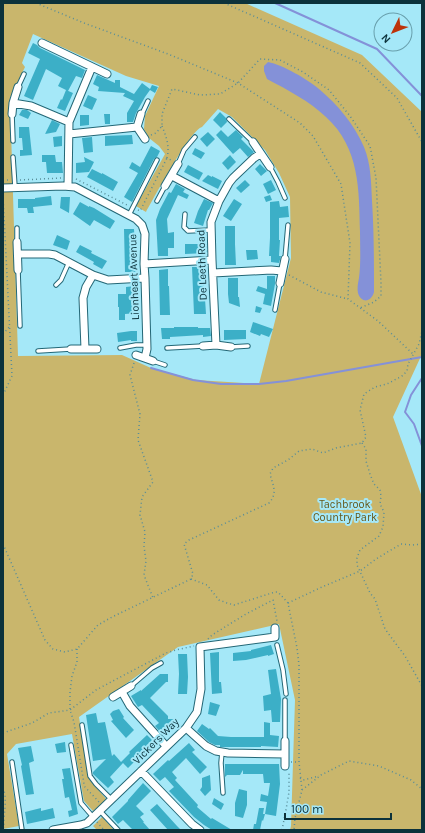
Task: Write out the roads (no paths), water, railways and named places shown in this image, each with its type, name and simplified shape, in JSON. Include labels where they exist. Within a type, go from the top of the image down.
[{"type":"street","points":[[42,43],[107,74]]},
{"type":"street","points":[[68,186],[68,163],[70,151],[69,122],[92,67]]},
{"type":"street","points":[[12,114],[13,103],[18,87]]},
{"type":"street","points":[[13,103],[31,106],[69,122]]},
{"type":"street","points":[[137,128],[141,114]]},
{"type":"street","points":[[69,134],[137,128]]},
{"type":"street","points":[[137,128],[145,139]]},
{"type":"street","points":[[253,142],[270,167]]},
{"type":"street","name":"De Leeth Road","points":[[216,345],[211,222],[219,201],[233,178],[260,154]]},
{"type":"street","points":[[165,186],[178,164]]},
{"type":"street","points":[[172,176],[219,201]]},
{"type":"street","name":"Lionheart Avenue","points":[[3,188],[15,183],[75,187],[139,222],[144,229],[147,345],[145,358]]},
{"type":"street","points":[[17,242],[18,270]]},
{"type":"street","points":[[18,254],[55,255],[93,275],[108,280],[145,278]]},
{"type":"street","points":[[280,283],[286,259]]},
{"type":"street","points":[[144,264],[212,260]]},
{"type":"street","points":[[213,273],[271,270],[282,271]]},
{"type":"street","points":[[85,349],[83,298],[86,287],[93,275]]},
{"type":"street","points":[[202,346],[216,345],[231,347]]},
{"type":"street","points":[[71,349],[97,349]]},
{"type":"street","points":[[135,359],[145,358],[153,361]]},
{"type":"street","points":[[276,625],[276,641]]},
{"type":"street","name":"Vickers Way","points":[[53,830],[81,825],[89,826],[93,818],[186,728],[197,712],[201,689],[200,647],[276,641]]},
{"type":"street","points":[[113,697],[131,686]]},
{"type":"street","points":[[122,692],[130,706],[166,746]]},
{"type":"street","points":[[186,728],[206,746],[216,751],[285,754]]},
{"type":"street","points":[[285,741],[285,754],[288,765]]},
{"type":"street","points":[[141,771],[192,824],[200,830]]},
{"type":"lane","points":[[18,87],[24,74]]},
{"type":"lane","points":[[141,114],[148,101]]},
{"type":"lane","points":[[12,114],[13,141]]},
{"type":"lane","points":[[229,119],[253,142]]},
{"type":"lane","points":[[178,164],[184,150],[195,136]]},
{"type":"lane","points":[[13,157],[15,183]]},
{"type":"lane","points":[[128,215],[158,160]]},
{"type":"lane","points":[[270,167],[285,198]]},
{"type":"lane","points":[[157,201],[165,186]]},
{"type":"lane","points":[[185,214],[184,227],[188,231],[211,230]]},
{"type":"lane","points":[[286,259],[288,225]]},
{"type":"lane","points":[[17,228],[17,242]]},
{"type":"lane","points":[[56,285],[61,280],[69,262]]},
{"type":"lane","points":[[18,270],[20,326]]},
{"type":"lane","points":[[275,310],[280,283]]},
{"type":"lane","points":[[120,348],[136,345],[147,345]]},
{"type":"lane","points":[[168,348],[202,346]]},
{"type":"lane","points":[[231,347],[248,346]]},
{"type":"lane","points":[[38,351],[71,349]]},
{"type":"lane","points":[[153,361],[164,365]]},
{"type":"lane","points":[[276,641],[283,670],[286,694]]},
{"type":"lane","points":[[131,686],[152,668],[161,663]]},
{"type":"lane","points":[[285,700],[285,741]]},
{"type":"lane","points":[[82,725],[90,776],[112,800]]},
{"type":"lane","points":[[71,745],[81,803],[93,818]]},
{"type":"lane","points":[[222,752],[221,763],[223,794]]},
{"type":"lane","points":[[12,762],[22,830]]},
{"type":"lane","points":[[100,811],[118,830]]},
{"type":"water","points":[[268,62],[281,66],[295,73],[314,85],[326,95],[339,108],[350,123],[364,147],[370,173],[374,235],[374,292],[373,296],[368,300],[361,299],[358,293],[360,272],[360,232],[358,185],[346,142],[337,129],[319,111],[267,79],[264,66]]},
{"type":"waterway","points":[[275,3],[377,49],[422,96]]},
{"type":"waterway","points":[[151,368],[193,380],[221,384],[259,384],[286,381],[422,357]]},
{"type":"waterway","points":[[422,378],[411,395],[405,412],[414,424],[422,446]]},
{"type":"park label","name":"Tachbrook Country Park","points":[[345,510]]}]
